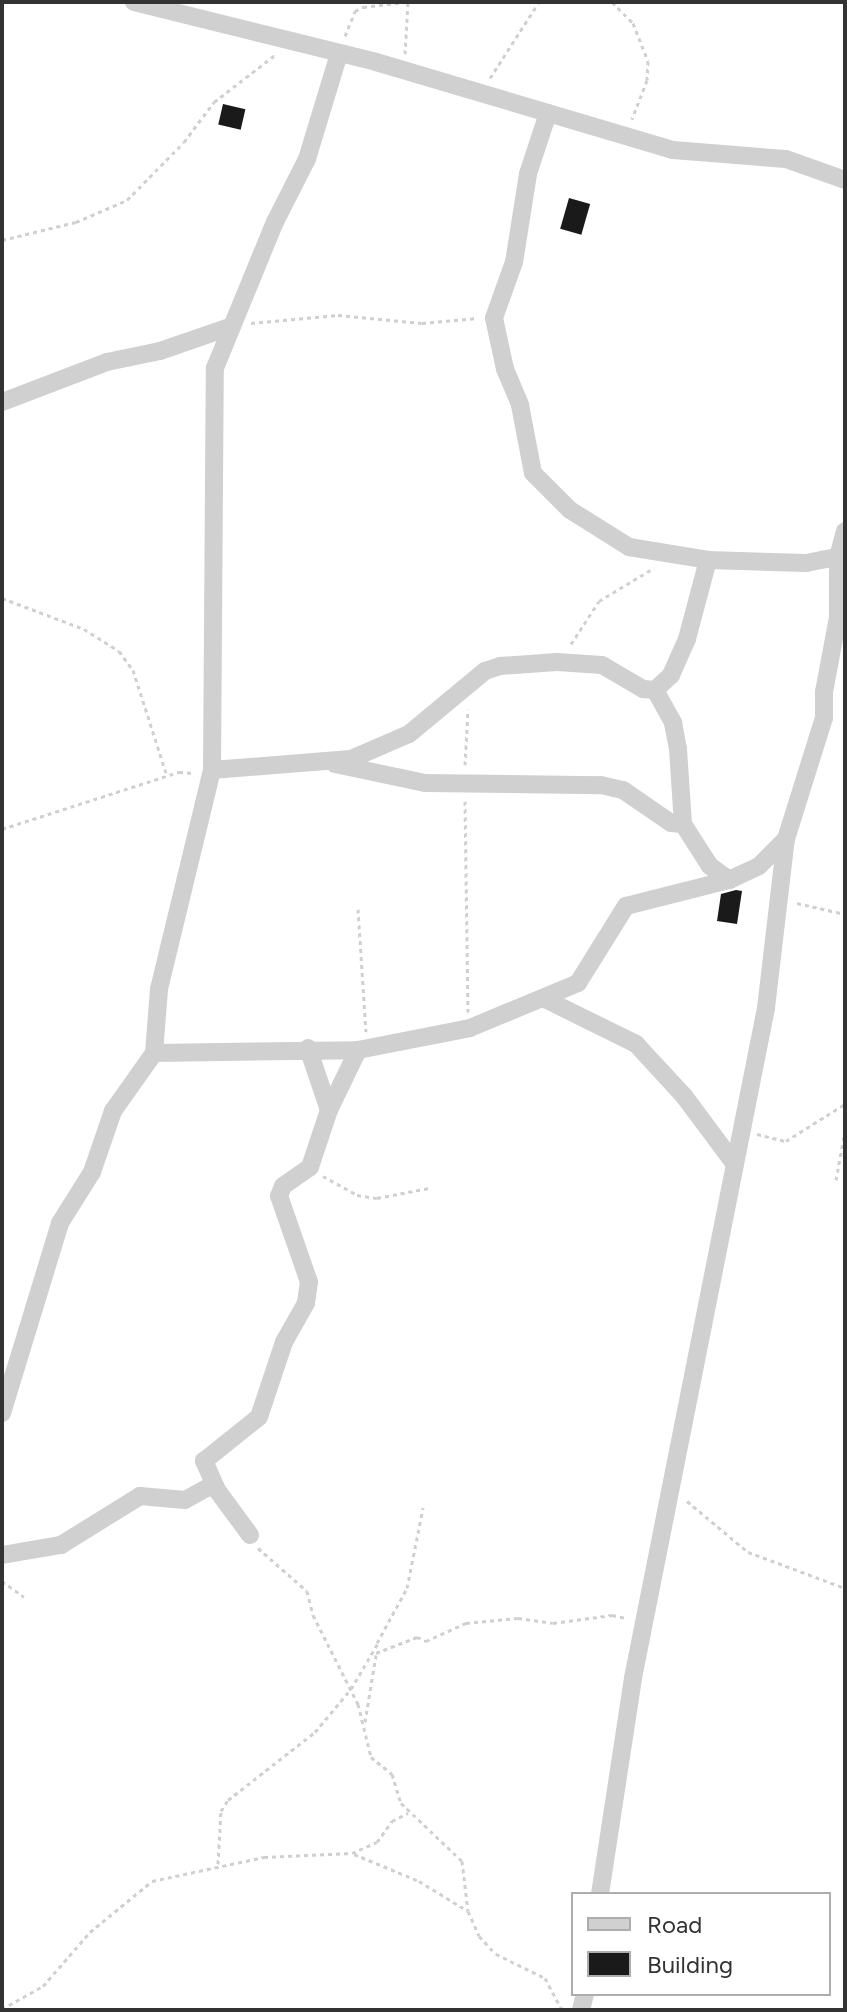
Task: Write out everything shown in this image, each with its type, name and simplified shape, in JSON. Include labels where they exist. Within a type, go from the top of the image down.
[{"type":"street","points":[[134,2],[403,69],[479,94],[684,152],[786,159],[845,180]]},
{"type":"street","points":[[2,1413],[60,1223],[92,1172],[113,1111],[154,1053],[159,989],[212,777],[212,386],[232,326],[307,159],[339,54]]},
{"type":"street","points":[[548,113],[528,174],[514,262],[494,318],[505,369],[520,405],[533,473],[570,510],[613,540],[708,560],[806,563],[838,557]]},
{"type":"street","points":[[2,402],[107,362],[160,351],[232,326]]},
{"type":"street","points":[[600,1892],[642,1629],[766,1008],[786,839],[824,718],[824,692],[838,617],[838,557],[845,531]]},
{"type":"street","points":[[212,777],[334,763],[409,734],[480,675],[500,666],[552,662],[602,665],[643,689],[655,690],[671,675],[687,639],[708,560]]},
{"type":"street","points":[[655,690],[673,723],[678,749],[683,824],[710,866],[729,880]]},
{"type":"street","points":[[334,763],[392,779],[612,787],[671,823],[683,824]]},
{"type":"street","points":[[154,1053],[363,1049],[470,1028],[545,999],[584,978],[626,906],[729,880],[759,866],[786,839]]},
{"type":"street","points":[[545,999],[636,1044],[684,1096],[734,1163]]},
{"type":"street","points":[[308,1048],[329,1110]]},
{"type":"street","points":[[250,1535],[214,1484],[204,1461],[259,1417],[284,1342],[306,1303],[309,1282],[279,1205],[283,1186],[310,1167],[329,1110],[363,1049]]},
{"type":"street","points":[[2,1555],[61,1545],[140,1496],[185,1500],[214,1484]]},
{"type":"path","points":[[339,54],[355,11],[406,2],[403,69]]},
{"type":"path","points":[[479,94],[539,2]]},
{"type":"path","points":[[612,2],[633,23],[648,61],[647,80],[624,135]]},
{"type":"path","points":[[2,240],[76,222],[127,200],[184,142],[214,102],[275,55],[305,45]]},
{"type":"path","points":[[232,326],[338,315],[422,323],[494,318]]},
{"type":"path","points":[[552,662],[584,628],[599,601],[638,582],[665,552]]},
{"type":"path","points":[[2,598],[84,629],[119,651],[133,670],[167,776]]},
{"type":"path","points":[[470,1028],[464,990],[470,916],[464,739],[470,694],[480,675]]},
{"type":"path","points":[[2,829],[167,776],[189,771],[212,777]]},
{"type":"path","points":[[777,899],[845,914]]},
{"type":"path","points":[[358,909],[363,1049]]},
{"type":"path","points":[[740,1131],[786,1141],[845,1104]]},
{"type":"path","points":[[836,1180],[845,1131]]},
{"type":"path","points":[[310,1167],[357,1195],[377,1198],[429,1188]]},
{"type":"path","points":[[671,1490],[748,1552],[845,1588]]},
{"type":"path","points":[[218,1864],[221,1811],[228,1800],[300,1747],[351,1689],[378,1643],[407,1588],[423,1508]]},
{"type":"path","points":[[250,1535],[273,1566],[307,1591],[313,1615],[351,1689],[365,1726],[371,1757],[392,1774],[408,1813],[457,1853],[466,1869],[468,1911],[479,1936],[496,1954],[545,1978],[562,2010]]},
{"type":"path","points":[[2,1581],[24,1597]]},
{"type":"path","points":[[376,1653],[417,1637],[426,1641],[466,1623],[518,1618],[553,1623],[612,1615],[642,1629]]},
{"type":"path","points":[[365,1726],[378,1643]]},
{"type":"path","points":[[2,2009],[43,1986],[90,1932],[152,1881],[218,1864],[352,1853],[377,1842],[392,1821],[408,1813]]},
{"type":"path","points":[[352,1853],[419,1881],[468,1911]]},
{"type":"building","points":[[223,104],[245,109],[241,130],[218,124]]},
{"type":"building","points":[[569,198],[590,204],[581,235],[560,229]]},
{"type":"building","points":[[742,891],[737,924],[717,921],[721,894]]}]
